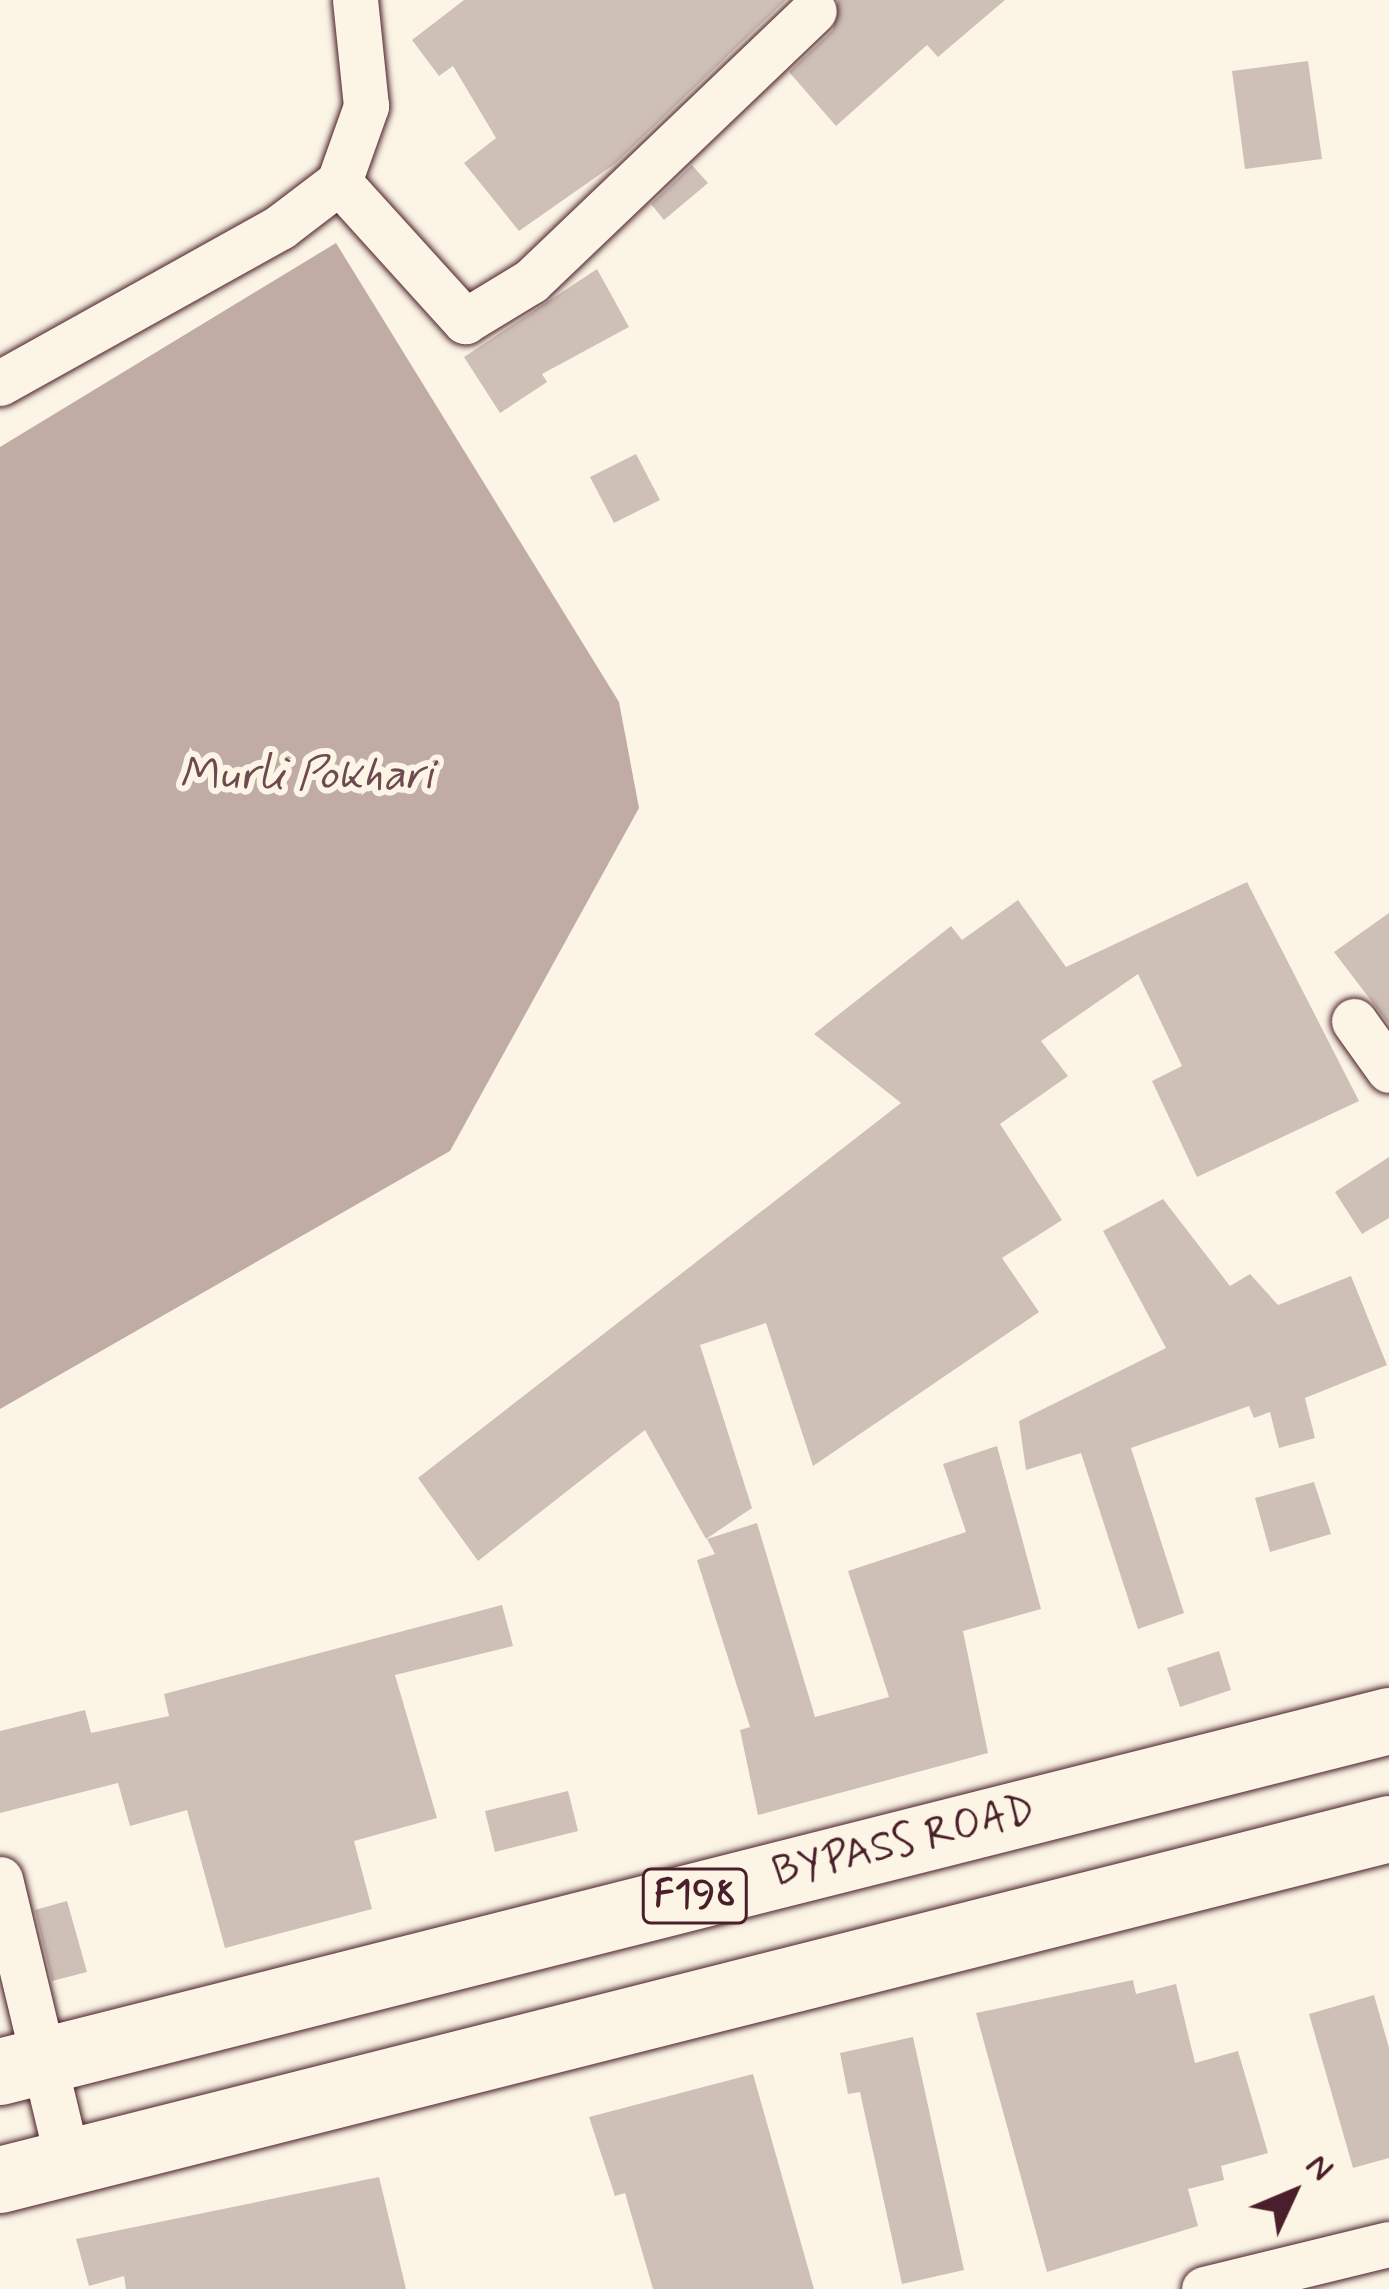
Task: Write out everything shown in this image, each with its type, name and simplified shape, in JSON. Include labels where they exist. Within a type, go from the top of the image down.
[{"type":"main road","name":"BYPASS ROAD","points":[[22,2067],[1389,1720]]},
{"type":"main road","name":"F198","points":[[0,2180],[1389,1829]]},
{"type":"street","points":[[0,382],[280,227],[339,182],[366,106],[355,0]]},
{"type":"street","points":[[339,182],[465,321],[531,281],[814,11]]},
{"type":"street","points":[[1354,1021],[1389,1070]]},
{"type":"street","points":[[0,1880],[22,2067],[68,2163]]},
{"type":"street","points":[[1204,2289],[1389,2244]]},
{"type":"water","name":"Murli Pokhari","points":[[336,243],[619,702],[639,808],[450,1151],[0,1409],[0,447]]},
{"type":"building","points":[[464,0],[786,0],[616,163],[519,231],[464,163],[496,138],[453,66],[439,76],[412,40]]},
{"type":"building","points":[[838,0],[1005,0],[938,57],[927,45],[836,126],[789,72],[833,30]]},
{"type":"building","points":[[1308,61],[1322,159],[1245,169],[1232,71]]},
{"type":"building","points":[[692,165],[708,183],[664,220],[651,204]]},
{"type":"building","points":[[597,269],[629,327],[542,374],[547,382],[500,413],[464,357]]},
{"type":"building","points":[[636,454],[660,500],[614,523],[590,477]]},
{"type":"building","points":[[1247,882],[1359,1101],[1197,1177],[1152,1081],[1182,1066],[1138,974],[1041,1041],[1068,1076],[1000,1124],[1062,1220],[1002,1258],[1039,1312],[813,1466],[766,1323],[700,1345],[752,1508],[706,1539],[645,1430],[478,1561],[418,1478],[901,1103],[814,1034],[951,926],[962,940],[1018,900],[1066,967]]},
{"type":"building","points":[[1389,913],[1389,1024],[1334,952]]},
{"type":"building","points":[[1389,1157],[1389,1218],[1362,1234],[1335,1192]]},
{"type":"building","points":[[1163,1199],[1230,1286],[1250,1274],[1278,1305],[1351,1276],[1387,1365],[1305,1398],[1315,1438],[1279,1448],[1270,1412],[1254,1418],[1249,1406],[1131,1448],[1184,1613],[1138,1629],[1081,1453],[1026,1470],[1019,1421],[1166,1348],[1103,1231]]},
{"type":"building","points":[[997,1446],[1041,1609],[963,1631],[988,1753],[758,1815],[740,1730],[750,1727],[697,1560],[715,1554],[707,1539],[757,1523],[815,1717],[889,1697],[848,1571],[966,1532],[943,1464]]},
{"type":"building","points":[[1314,1482],[1331,1534],[1270,1552],[1255,1498]]},
{"type":"building","points":[[502,1605],[513,1646],[395,1675],[437,1818],[354,1841],[372,1909],[225,1948],[187,1810],[130,1826],[118,1783],[0,1813],[0,1731],[85,1710],[91,1733],[169,1716],[164,1694]]},
{"type":"building","points":[[1219,1651],[1231,1690],[1180,1707],[1167,1668]]},
{"type":"building","points":[[568,1791],[578,1831],[495,1852],[485,1811]]},
{"type":"building","points":[[67,1901],[87,1972],[52,1981],[35,1910]]},
{"type":"building","points":[[1133,1980],[1136,1994],[1176,1984],[1195,2063],[1238,2051],[1268,2153],[1221,2166],[1224,2180],[1188,2189],[1198,2226],[1047,2272],[976,2013]]},
{"type":"building","points":[[1374,1995],[1389,2048],[1389,2158],[1353,2168],[1309,2014]]},
{"type":"building","points":[[913,2037],[964,2270],[902,2284],[860,2092],[848,2094],[840,2053]]},
{"type":"building","points":[[753,2074],[814,2289],[653,2289],[625,2193],[615,2196],[589,2117]]},
{"type":"building","points":[[379,2177],[406,2289],[126,2289],[124,2276],[89,2286],[76,2239]]}]
